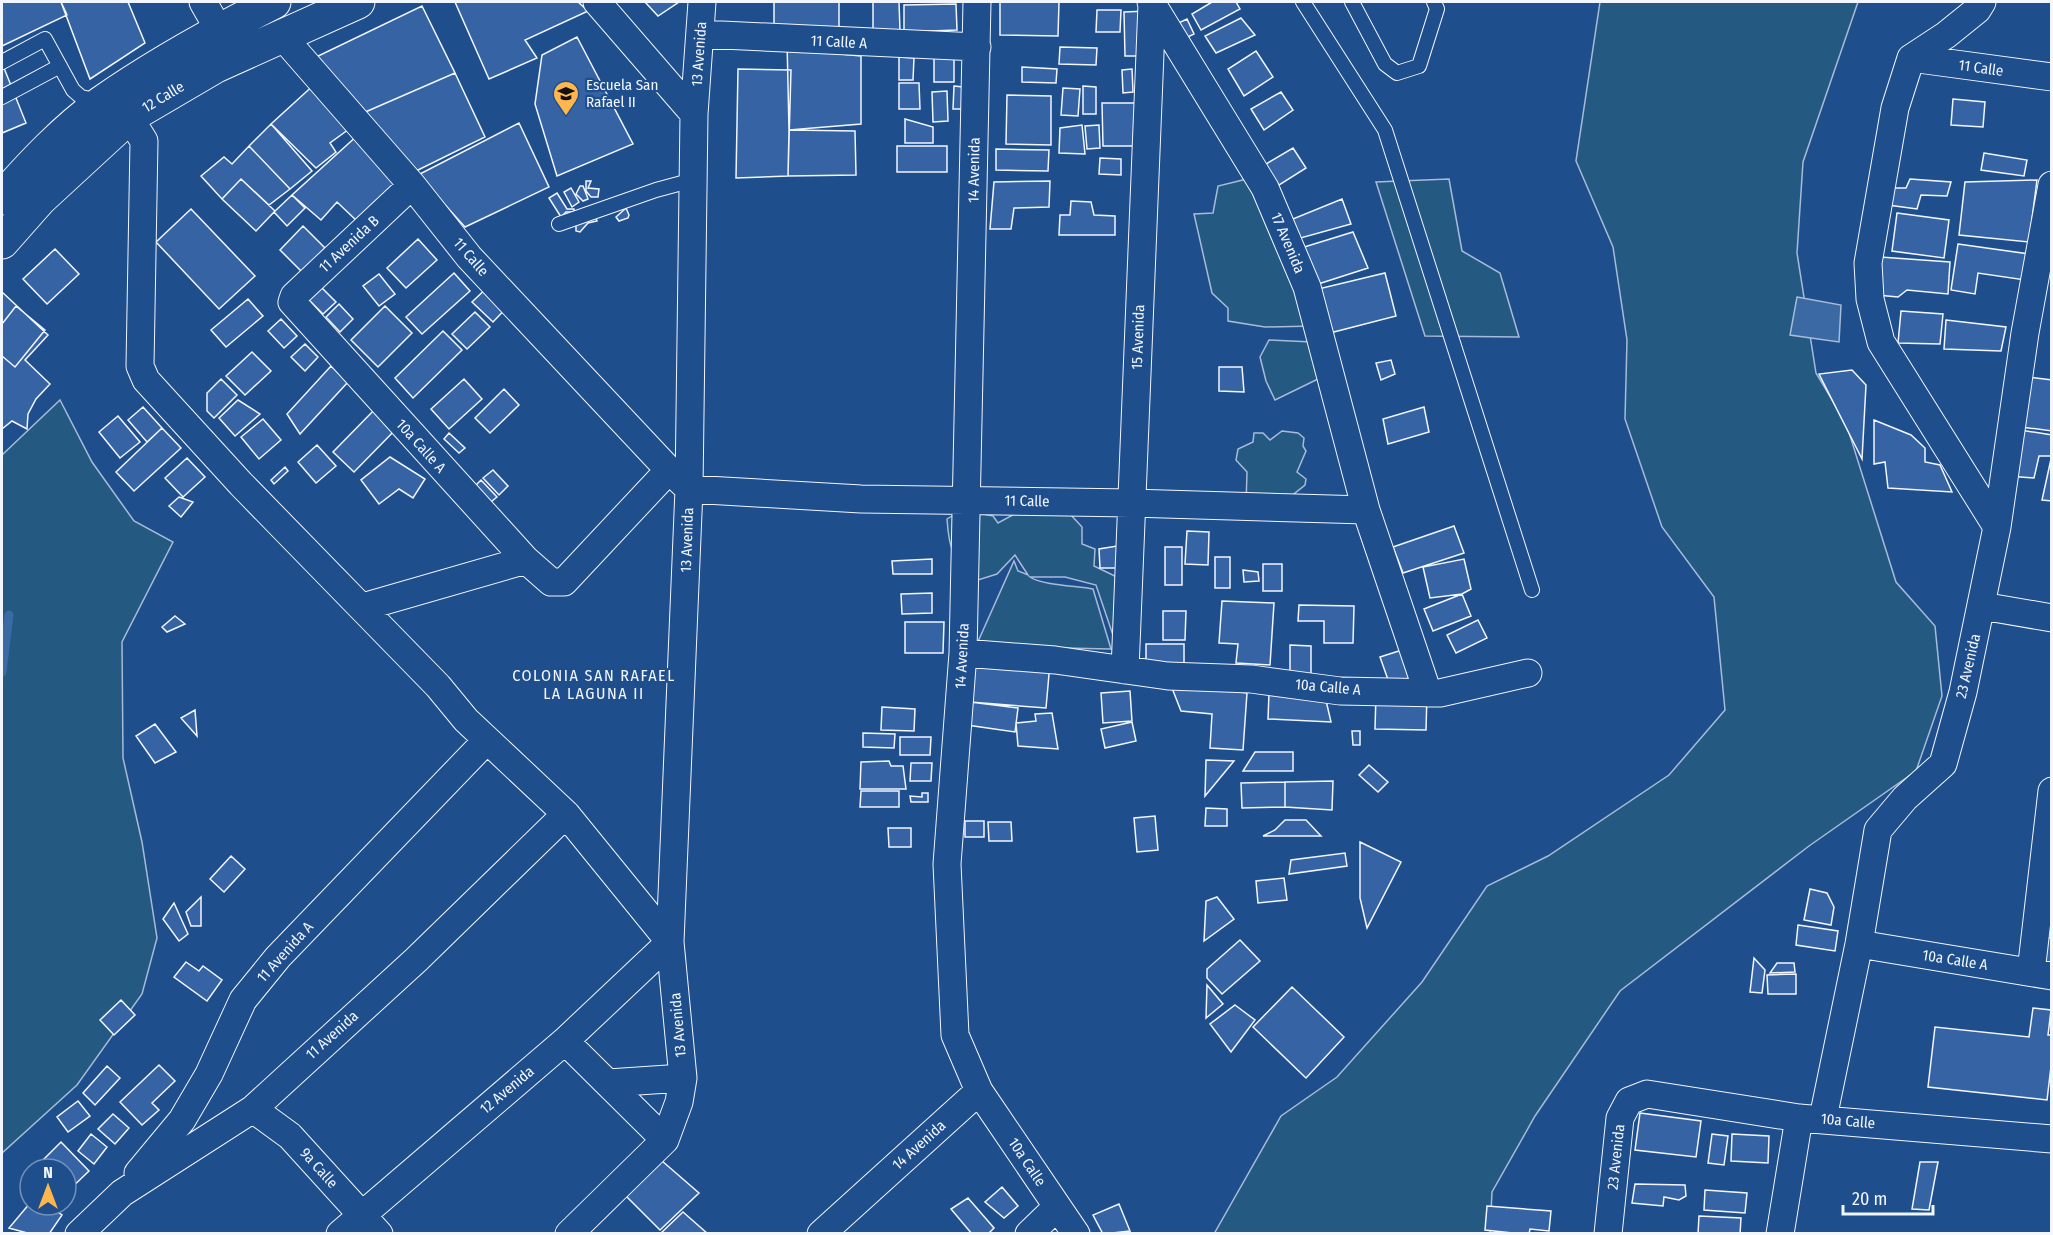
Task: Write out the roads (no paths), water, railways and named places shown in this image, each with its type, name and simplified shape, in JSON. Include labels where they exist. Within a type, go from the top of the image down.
[{"type":"main road","name":"12 Calle","points":[[2,198],[39,157],[116,109],[219,30],[274,2]]},
{"type":"main road","name":"12 Calle","points":[[2,242],[116,109],[358,2]]},
{"type":"street","points":[[203,2],[219,30]]},
{"type":"street","points":[[597,2],[694,114]]},
{"type":"street","name":"13 Avenida","points":[[568,1233],[665,1140],[681,1090],[670,942],[689,489],[694,114],[702,2]]},
{"type":"street","name":"14 Avenida","points":[[821,1233],[979,1091],[955,1035],[947,864],[963,653],[977,2]]},
{"type":"street","name":"15 Avenida","points":[[1125,670],[1151,2]]},
{"type":"street","name":"17 Avenida","points":[[1151,2],[1270,199],[1307,288],[1366,510],[1428,693]]},
{"type":"street","points":[[1982,2],[1977,10],[1946,35],[1911,58],[1895,108],[1868,263],[1870,299],[1881,342],[1997,527]]},
{"type":"street","name":"11 Calle A","points":[[701,34],[977,47]]},
{"type":"street","name":"11 Calle","points":[[282,36],[412,185],[469,257],[689,489],[861,499],[966,499],[1366,510]]},
{"type":"street","name":"11 Calle","points":[[1911,58],[2052,77]]},
{"type":"street","points":[[116,109],[144,141],[140,366],[146,380],[241,484],[363,607],[487,740],[566,814],[670,942]]},
{"type":"street","name":"11 Avenida B","points":[[294,306],[294,296],[412,185]]},
{"type":"street","name":"23 Avenida","points":[[1780,1233],[1859,944],[1878,830],[1905,798],[1942,764],[1963,692],[1997,527],[2025,333],[2048,232],[2052,185]]},
{"type":"street","name":"10a Calle A","points":[[294,306],[526,560],[551,582],[564,582],[669,470]]},
{"type":"street","points":[[363,607],[526,560]]},
{"type":"street","points":[[1982,606],[2052,618]]},
{"type":"street","name":"10a Calle A","points":[[963,653],[1055,660],[1168,676],[1251,679],[1340,691],[1440,693],[1528,673]]},
{"type":"street","name":"11 Avenida A","points":[[122,1193],[182,1120],[209,1074],[243,1000],[278,957],[487,740]]},
{"type":"street","points":[[2041,974],[2052,791]]},
{"type":"street","name":"11 Avenida","points":[[79,1233],[122,1193],[253,1108],[416,960],[566,814]]},
{"type":"street","name":"12 Avenida","points":[[340,1233],[370,1224],[670,942]]},
{"type":"street","name":"10a Calle A","points":[[1859,944],[2041,974]]},
{"type":"street","points":[[566,1041],[665,1140]]},
{"type":"street","points":[[608,1083],[681,1090]]},
{"type":"street","name":"10a Calle","points":[[979,1091],[1076,1233]]},
{"type":"street","name":"23 Avenida","points":[[1608,1233],[1620,1118],[1629,1101],[1647,1094]]},
{"type":"street","name":"10a Calle","points":[[1647,1094],[1811,1118],[2052,1139]]},
{"type":"street","name":"9a Calle","points":[[253,1108],[290,1136],[370,1224]]},
{"type":"street","points":[[1029,1233],[1057,1207]]},
{"type":"lane","points":[[1303,2],[1385,130],[1532,590]]},
{"type":"lane","points":[[1353,2],[1385,64],[1397,73],[1419,66],[1437,9],[1434,2]]},
{"type":"lane","points":[[2,62],[45,39],[73,90],[81,97],[116,109]]},
{"type":"lane","points":[[2,98],[60,66]]},
{"type":"lane","points":[[559,224],[656,190],[693,180]]},
{"type":"waterway","points":[[2,672],[9,615]]},
{"type":"place","name":"Escuela San Rafael II","points":[[566,117]]},
{"type":"district","name":"COLONIA SAN RAFAEL LA LAGUNA II","points":[[594,684]]}]
